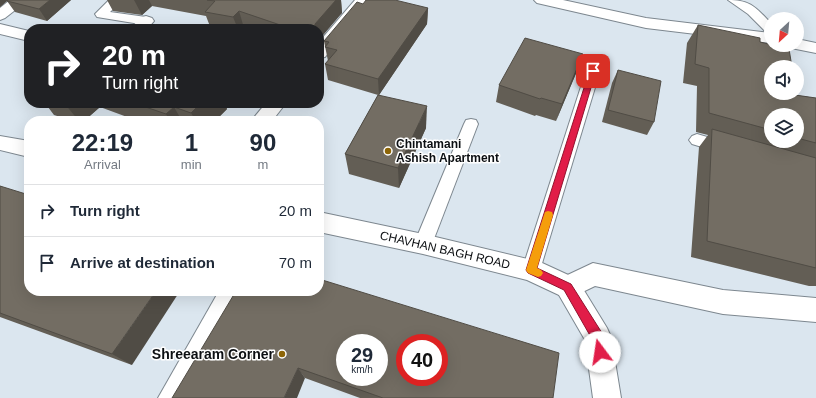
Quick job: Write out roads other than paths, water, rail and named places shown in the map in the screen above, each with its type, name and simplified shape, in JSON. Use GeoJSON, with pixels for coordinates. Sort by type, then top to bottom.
{"type":"FeatureCollection","features":[{"type":"Feature","properties":{"kind":"street"},"geometry":{"type":"LineString","coordinates":[[0,16],[20,0]]}},
{"type":"Feature","properties":{"kind":"street"},"geometry":{"type":"LineString","coordinates":[[324,47],[363,0]]}},
{"type":"Feature","properties":{"kind":"street"},"geometry":{"type":"LineString","coordinates":[[542,0],[646,23],[764,37]]}},
{"type":"Feature","properties":{"kind":"street"},"geometry":{"type":"LineString","coordinates":[[0,30],[24,35]]}},
{"type":"Feature","properties":{"kind":"street"},"geometry":{"type":"LineString","coordinates":[[804,45],[816,48]]}},
{"type":"Feature","properties":{"kind":"street"},"geometry":{"type":"LineString","coordinates":[[265,116],[273,108]]}},
{"type":"Feature","properties":{"kind":"street"},"geometry":{"type":"LineString","coordinates":[[0,143],[24,148]]}},
{"type":"Feature","properties":{"kind":"street","name":"CHAVHAN BAGH ROAD"},"geometry":{"type":"LineString","coordinates":[[324,223],[423,244],[531,270],[568,287]]}},
{"type":"Feature","properties":{"kind":"street"},"geometry":{"type":"LineString","coordinates":[[607,398],[598,337],[568,287],[594,274],[723,302],[816,310]]}},
{"type":"Feature","properties":{"kind":"lane"},"geometry":{"type":"LineString","coordinates":[[116,0],[101,14],[138,24]]}},
{"type":"Feature","properties":{"kind":"lane"},"geometry":{"type":"LineString","coordinates":[[734,0],[752,11],[764,23]]}},
{"type":"Feature","properties":{"kind":"lane"},"geometry":{"type":"LineString","coordinates":[[531,270],[593,71]]}},
{"type":"Feature","properties":{"kind":"lane"},"geometry":{"type":"LineString","coordinates":[[423,244],[471,124]]}},
{"type":"Feature","properties":{"kind":"lane"},"geometry":{"type":"LineString","coordinates":[[697,140],[741,153]]}},
{"type":"Feature","properties":{"kind":"lane"},"geometry":{"type":"LineString","coordinates":[[169,398],[227,296]]}},
{"type":"Feature","properties":{"kind":"place","name":"Chintamani Ashish Apartment"},"geometry":{"type":"Point","coordinates":[388,151]}},
{"type":"Feature","properties":{"kind":"place","name":"Shreearam Corner"},"geometry":{"type":"Point","coordinates":[282,354]}}]}
